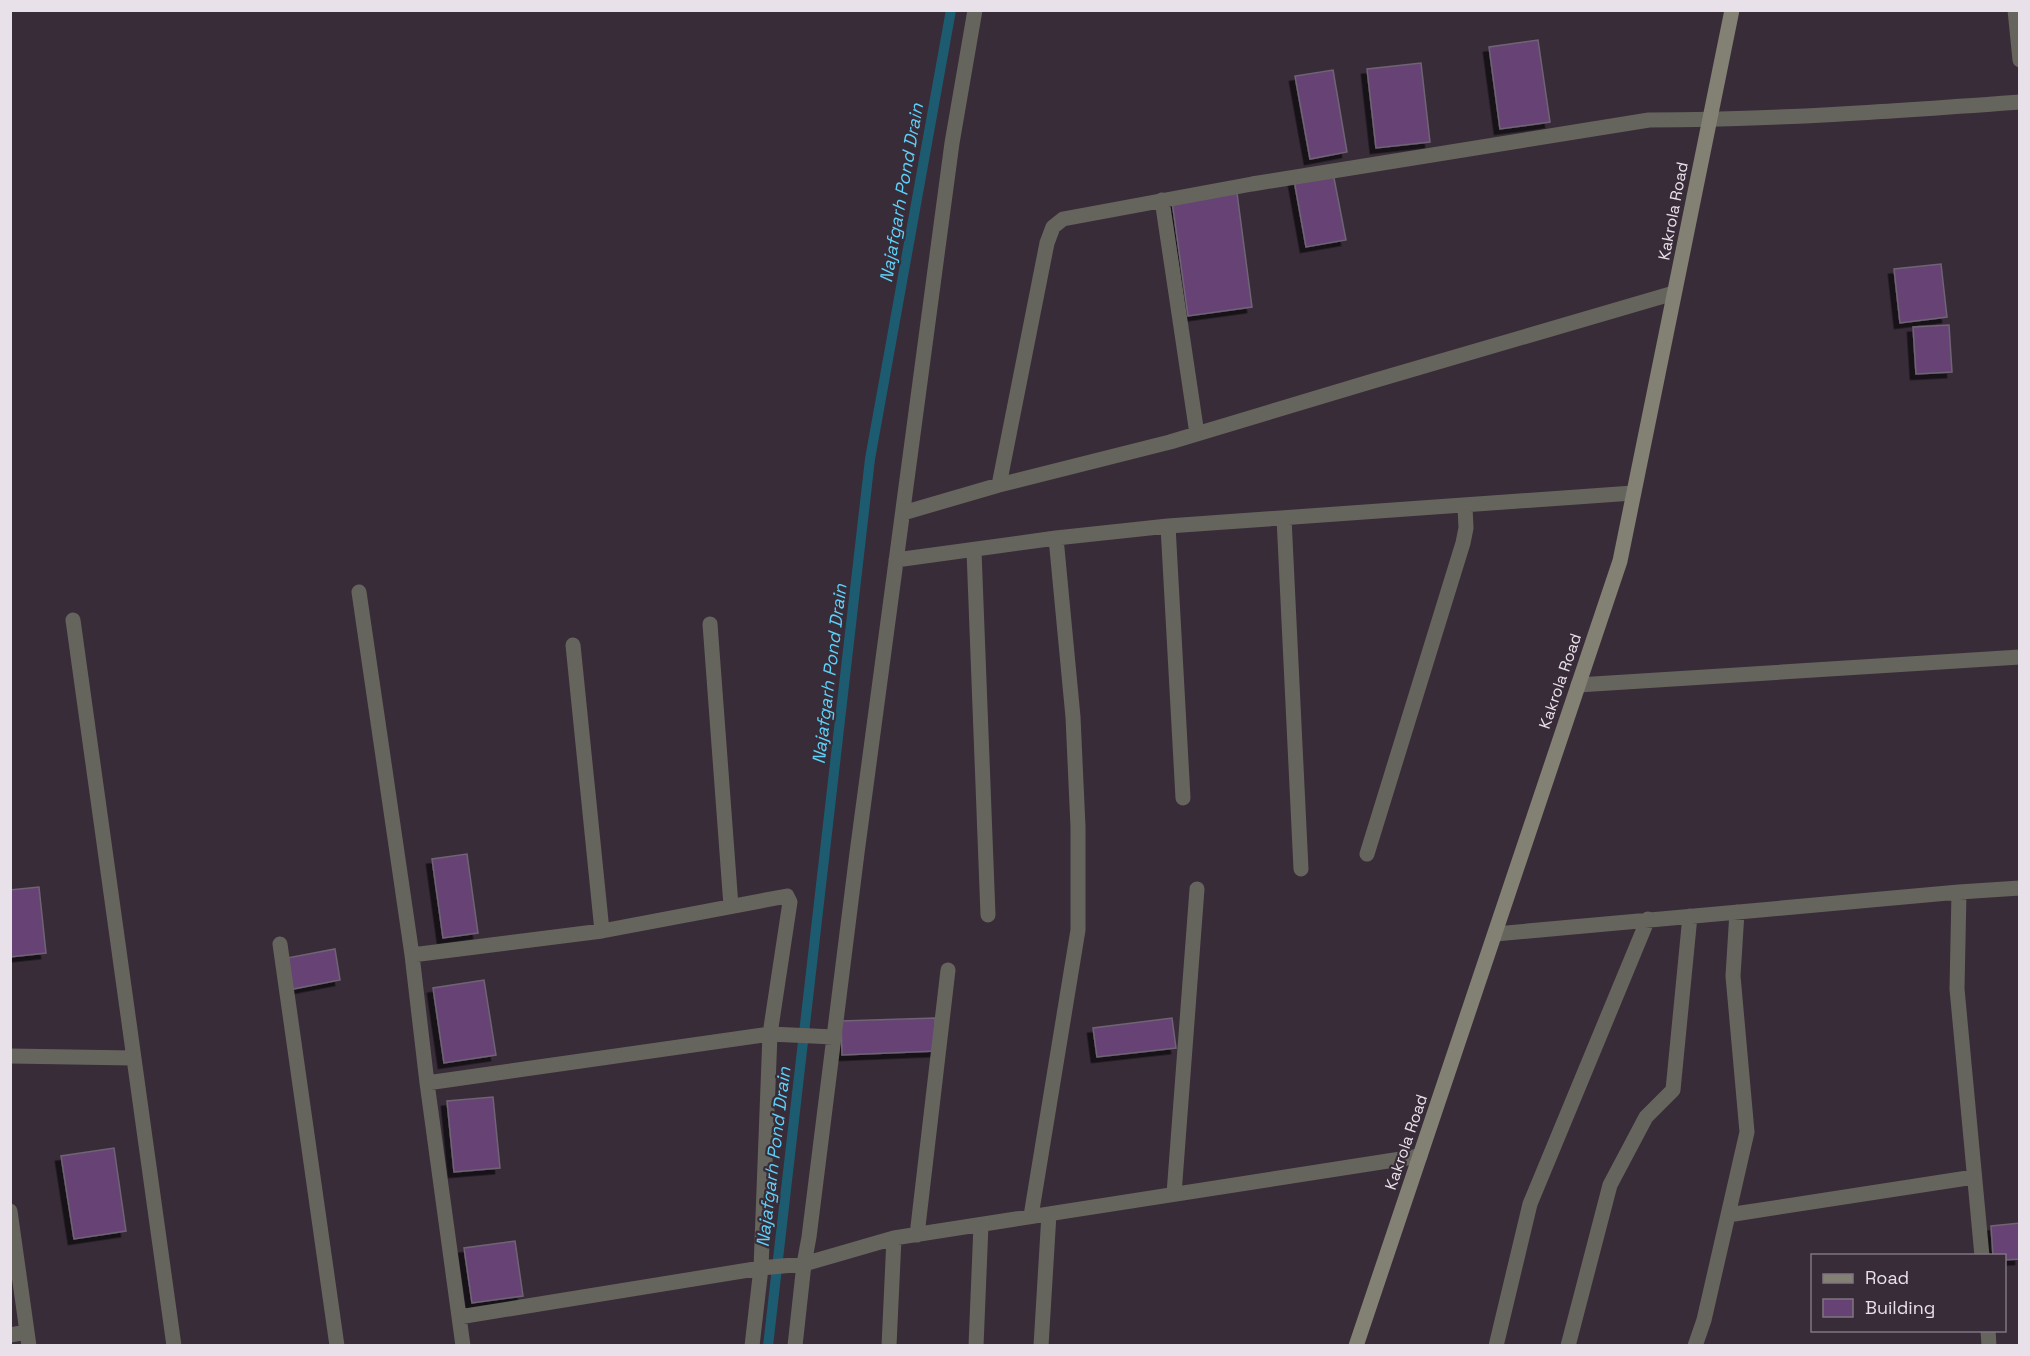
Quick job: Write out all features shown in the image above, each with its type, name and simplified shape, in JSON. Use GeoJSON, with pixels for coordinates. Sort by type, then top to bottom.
{"type":"FeatureCollection","features":[{"type":"Feature","properties":{"kind":"street"},"geometry":{"type":"LineString","coordinates":[[795,1346],[797,1265],[809,1237],[950,154],[975,10]]}},
{"type":"Feature","properties":{"kind":"street","name":"Kakrola Road"},"geometry":{"type":"LineString","coordinates":[[1356,1346],[1620,561],[1732,10]]}},
{"type":"Feature","properties":{"kind":"street"},"geometry":{"type":"LineString","coordinates":[[2015,10],[2019,60]]}},
{"type":"Feature","properties":{"kind":"street"},"geometry":{"type":"LineString","coordinates":[[999,485],[1047,243],[1053,226],[1063,219],[1252,184],[1649,120],[1862,114],[2019,102]]}},
{"type":"Feature","properties":{"kind":"street"},"geometry":{"type":"LineString","coordinates":[[1162,200],[1197,434]]}},
{"type":"Feature","properties":{"kind":"street"},"geometry":{"type":"LineString","coordinates":[[903,513],[999,485],[1197,434],[1674,293]]}},
{"type":"Feature","properties":{"kind":"street"},"geometry":{"type":"LineString","coordinates":[[896,560],[1056,538],[1168,526],[1633,493]]}},
{"type":"Feature","properties":{"kind":"street"},"geometry":{"type":"LineString","coordinates":[[1367,854],[1463,543],[1466,528],[1465,506]]}},
{"type":"Feature","properties":{"kind":"street"},"geometry":{"type":"LineString","coordinates":[[1284,518],[1301,869]]}},
{"type":"Feature","properties":{"kind":"street"},"geometry":{"type":"LineString","coordinates":[[1168,526],[1183,798]]}},
{"type":"Feature","properties":{"kind":"street"},"geometry":{"type":"LineString","coordinates":[[1031,1216],[1078,930],[1078,826],[1073,717],[1056,538]]}},
{"type":"Feature","properties":{"kind":"street"},"geometry":{"type":"LineString","coordinates":[[974,551],[988,915]]}},
{"type":"Feature","properties":{"kind":"street"},"geometry":{"type":"LineString","coordinates":[[359,592],[412,955],[463,1346]]}},
{"type":"Feature","properties":{"kind":"street"},"geometry":{"type":"LineString","coordinates":[[73,620],[174,1346]]}},
{"type":"Feature","properties":{"kind":"street"},"geometry":{"type":"LineString","coordinates":[[710,624],[731,906]]}},
{"type":"Feature","properties":{"kind":"street"},"geometry":{"type":"LineString","coordinates":[[573,645],[602,931]]}},
{"type":"Feature","properties":{"kind":"street"},"geometry":{"type":"LineString","coordinates":[[1578,685],[2019,657]]}},
{"type":"Feature","properties":{"kind":"street"},"geometry":{"type":"LineString","coordinates":[[1495,934],[2019,888]]}},
{"type":"Feature","properties":{"kind":"street"},"geometry":{"type":"LineString","coordinates":[[1174,1194],[1197,889]]}},
{"type":"Feature","properties":{"kind":"street"},"geometry":{"type":"LineString","coordinates":[[1959,892],[1957,989],[1982,1254]]}},
{"type":"Feature","properties":{"kind":"street"},"geometry":{"type":"LineString","coordinates":[[412,955],[602,931],[787,896],[790,902],[770,1034],[764,1267],[752,1346]]}},
{"type":"Feature","properties":{"kind":"street"},"geometry":{"type":"LineString","coordinates":[[1695,1346],[1704,1320],[1747,1132],[1734,976],[1737,912]]}},
{"type":"Feature","properties":{"kind":"street"},"geometry":{"type":"LineString","coordinates":[[1568,1346],[1610,1185],[1646,1117],[1673,1090],[1690,916]]}},
{"type":"Feature","properties":{"kind":"street"},"geometry":{"type":"LineString","coordinates":[[1496,1346],[1530,1204],[1648,920]]}},
{"type":"Feature","properties":{"kind":"street"},"geometry":{"type":"LineString","coordinates":[[280,944],[337,1346]]}},
{"type":"Feature","properties":{"kind":"street"},"geometry":{"type":"LineString","coordinates":[[917,1235],[948,970]]}},
{"type":"Feature","properties":{"kind":"street"},"geometry":{"type":"LineString","coordinates":[[427,1083],[770,1034],[834,1037]]}},
{"type":"Feature","properties":{"kind":"street"},"geometry":{"type":"LineString","coordinates":[[10,1056],[134,1058]]}},
{"type":"Feature","properties":{"kind":"street"},"geometry":{"type":"LineString","coordinates":[[459,1317],[764,1267],[797,1265],[894,1238],[1420,1156]]}},
{"type":"Feature","properties":{"kind":"street"},"geometry":{"type":"LineString","coordinates":[[1728,1215],[1974,1176]]}},
{"type":"Feature","properties":{"kind":"street"},"geometry":{"type":"LineString","coordinates":[[10,1210],[28,1339],[10,1335]]}},
{"type":"Feature","properties":{"kind":"street"},"geometry":{"type":"LineString","coordinates":[[1041,1346],[1049,1214]]}},
{"type":"Feature","properties":{"kind":"street"},"geometry":{"type":"LineString","coordinates":[[976,1346],[981,1225]]}},
{"type":"Feature","properties":{"kind":"street"},"geometry":{"type":"LineString","coordinates":[[889,1346],[894,1238]]}},
{"type":"Feature","properties":{"kind":"building"},"geometry":{"type":"Polygon","coordinates":[[[1538,40],[1550,122],[1500,129],[1489,47],[1538,40]]]}},
{"type":"Feature","properties":{"kind":"building"},"geometry":{"type":"Polygon","coordinates":[[[1421,63],[1430,142],[1376,148],[1367,69],[1421,63]]]}},
{"type":"Feature","properties":{"kind":"building"},"geometry":{"type":"Polygon","coordinates":[[[1333,70],[1347,152],[1310,159],[1295,76],[1333,70]]]}},
{"type":"Feature","properties":{"kind":"building"},"geometry":{"type":"Polygon","coordinates":[[[1333,173],[1346,240],[1306,247],[1294,180],[1333,173]]]}},
{"type":"Feature","properties":{"kind":"building"},"geometry":{"type":"Polygon","coordinates":[[[1237,193],[1252,307],[1188,316],[1172,201],[1237,193]]]}},
{"type":"Feature","properties":{"kind":"building"},"geometry":{"type":"Polygon","coordinates":[[[1941,264],[1947,317],[1900,323],[1894,269],[1941,264]]]}},
{"type":"Feature","properties":{"kind":"building"},"geometry":{"type":"Polygon","coordinates":[[[1949,325],[1952,372],[1916,374],[1913,327],[1949,325]]]}},
{"type":"Feature","properties":{"kind":"building"},"geometry":{"type":"Polygon","coordinates":[[[467,854],[478,933],[443,938],[432,859],[467,854]]]}},
{"type":"Feature","properties":{"kind":"building"},"geometry":{"type":"Polygon","coordinates":[[[39,887],[46,953],[10,957],[10,890],[39,887]]]}},
{"type":"Feature","properties":{"kind":"building"},"geometry":{"type":"Polygon","coordinates":[[[335,949],[340,980],[293,989],[287,958],[335,949]]]}},
{"type":"Feature","properties":{"kind":"building"},"geometry":{"type":"Polygon","coordinates":[[[484,980],[496,1055],[444,1063],[433,988],[484,980]]]}},
{"type":"Feature","properties":{"kind":"building"},"geometry":{"type":"Polygon","coordinates":[[[935,1018],[936,1051],[842,1055],[841,1021],[935,1018]]]}},
{"type":"Feature","properties":{"kind":"building"},"geometry":{"type":"Polygon","coordinates":[[[1172,1018],[1176,1048],[1097,1057],[1093,1028],[1172,1018]]]}},
{"type":"Feature","properties":{"kind":"building"},"geometry":{"type":"Polygon","coordinates":[[[493,1097],[500,1168],[454,1172],[447,1101],[493,1097]]]}},
{"type":"Feature","properties":{"kind":"building"},"geometry":{"type":"Polygon","coordinates":[[[114,1148],[126,1231],[74,1239],[61,1156],[114,1148]]]}},
{"type":"Feature","properties":{"kind":"building"},"geometry":{"type":"Polygon","coordinates":[[[2020,1223],[2020,1259],[2006,1260],[2006,1254],[1993,1254],[1991,1226],[2020,1223]]]}},
{"type":"Feature","properties":{"kind":"building"},"geometry":{"type":"Polygon","coordinates":[[[515,1241],[523,1296],[472,1303],[464,1248],[515,1241]]]}},
{"type":"Feature","properties":{"kind":"waterway","name":"Najafgarh Pond Drain"},"geometry":{"type":"LineString","coordinates":[[768,1346],[870,459],[951,10]]}}]}
